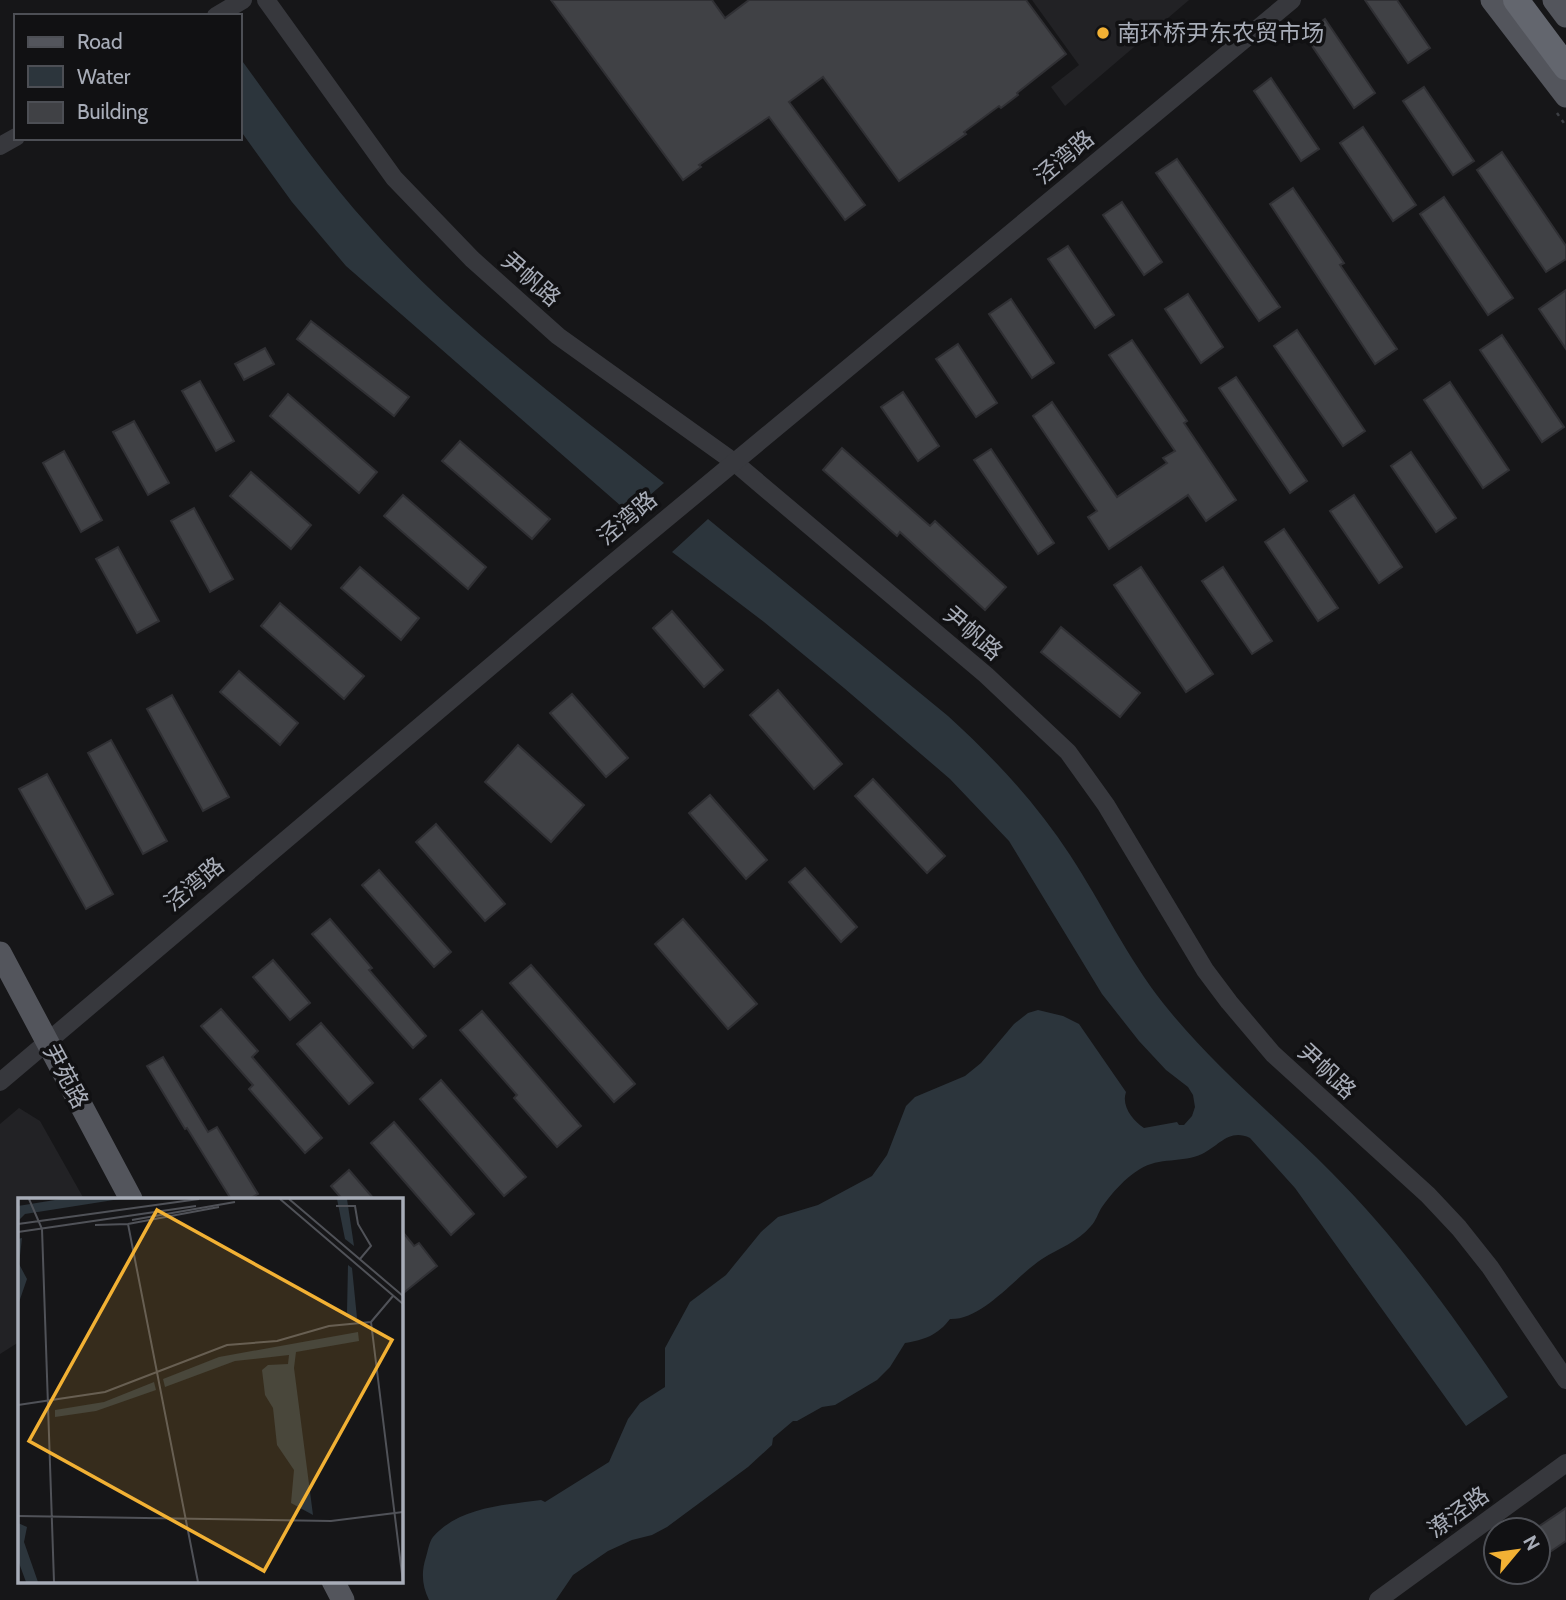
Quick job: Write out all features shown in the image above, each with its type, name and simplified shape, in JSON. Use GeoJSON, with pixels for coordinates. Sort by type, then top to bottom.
{"type":"FeatureCollection","features":[{"type":"Feature","properties":{"kind":"highway"},"geometry":{"type":"LineString","coordinates":[[1516,0],[1566,67]]}},
{"type":"Feature","properties":{"kind":"main road"},"geometry":{"type":"LineString","coordinates":[[1492,0],[1566,96]]}},
{"type":"Feature","properties":{"kind":"main road"},"geometry":{"type":"LineString","coordinates":[[1554,0],[1566,16]]}},
{"type":"Feature","properties":{"kind":"main road","name":"尹苑路"},"geometry":{"type":"LineString","coordinates":[[0,953],[130,1198]]}},
{"type":"Feature","properties":{"kind":"main road"},"geometry":{"type":"LineString","coordinates":[[334,1582],[343,1600]]}},
{"type":"Feature","properties":{"kind":"street"},"geometry":{"type":"LineString","coordinates":[[219,14],[243,0]]}},
{"type":"Feature","properties":{"kind":"street","name":"尹帆路"},"geometry":{"type":"LineString","coordinates":[[266,0],[394,178],[472,259],[558,336],[734,462],[986,675],[1068,752],[1106,805],[1205,970],[1229,1002],[1273,1054],[1428,1195],[1459,1228],[1490,1267],[1566,1380]]}},
{"type":"Feature","properties":{"kind":"street","name":"泾湾路"},"geometry":{"type":"LineString","coordinates":[[0,1082],[648,533],[1292,0]]}},
{"type":"Feature","properties":{"kind":"street","name":"潦泾路"},"geometry":{"type":"LineString","coordinates":[[1378,1600],[1566,1463]]}},
{"type":"Feature","properties":{"kind":"shaded area","name":"南环桥尹东农贸市场"},"geometry":{"type":"Polygon","coordinates":[[[1032,0],[1189,0],[1065,106],[1051,87],[1079,65],[1032,0]]]}},
{"type":"Feature","properties":{"kind":"shaded area"},"geometry":{"type":"Polygon","coordinates":[[[19,1108],[40,1121],[83,1198],[18,1198],[18,1343],[0,1354],[0,1124],[19,1108]]]}},
{"type":"Feature","properties":{"kind":"water"},"geometry":{"type":"Polygon","coordinates":[[[242,61],[335,186],[403,263],[511,361],[664,483],[629,513],[346,266],[292,202],[242,133],[242,61]]]}},
{"type":"Feature","properties":{"kind":"water"},"geometry":{"type":"Polygon","coordinates":[[[708,519],[948,716],[1014,782],[1070,855],[1163,1003],[1202,1048],[1331,1172],[1380,1225],[1447,1309],[1508,1397],[1466,1426],[1295,1188],[1250,1138],[1236,1135],[1224,1139],[1195,1157],[1147,1165],[1135,1172],[1114,1191],[1086,1232],[1032,1266],[987,1305],[962,1317],[950,1319],[930,1336],[905,1343],[890,1367],[877,1380],[835,1405],[822,1407],[793,1421],[773,1438],[772,1445],[748,1467],[667,1527],[608,1551],[573,1575],[556,1600],[429,1600],[423,1574],[433,1537],[456,1519],[469,1513],[513,1504],[541,1500],[545,1502],[609,1462],[628,1419],[640,1403],[665,1387],[665,1348],[690,1302],[726,1275],[761,1232],[778,1217],[818,1205],[872,1176],[887,1155],[906,1106],[915,1097],[965,1076],[981,1063],[1014,1024],[1028,1013],[1038,1010],[1063,1016],[1079,1024],[1126,1092],[1125,1103],[1129,1113],[1144,1128],[1177,1122],[1184,1125],[1192,1116],[1195,1107],[1188,1087],[1166,1070],[1139,1041],[1102,994],[1009,841],[950,779],[844,688],[764,622],[672,552],[708,519]]]}},
{"type":"Feature","properties":{"kind":"building"},"geometry":{"type":"Polygon","coordinates":[[[551,0],[712,0],[725,18],[749,0],[1026,0],[1066,54],[1001,108],[999,106],[964,132],[966,134],[899,181],[823,77],[789,102],[865,205],[845,220],[769,117],[699,165],[701,167],[683,180],[551,0]]]}},
{"type":"Feature","properties":{"kind":"building"},"geometry":{"type":"Polygon","coordinates":[[[1365,0],[1397,0],[1430,48],[1408,63],[1365,0]]]}},
{"type":"Feature","properties":{"kind":"building"},"geometry":{"type":"Polygon","coordinates":[[[1325,19],[1375,93],[1354,108],[1304,34],[1325,19]]]}},
{"type":"Feature","properties":{"kind":"building"},"geometry":{"type":"Polygon","coordinates":[[[1271,78],[1319,149],[1301,161],[1254,91],[1271,78]]]}},
{"type":"Feature","properties":{"kind":"building"},"geometry":{"type":"Polygon","coordinates":[[[1424,87],[1474,161],[1453,175],[1403,101],[1424,87]]]}},
{"type":"Feature","properties":{"kind":"building"},"geometry":{"type":"Polygon","coordinates":[[[1363,127],[1416,205],[1393,221],[1340,143],[1363,127]]]}},
{"type":"Feature","properties":{"kind":"building"},"geometry":{"type":"Polygon","coordinates":[[[1502,152],[1566,246],[1566,259],[1546,272],[1477,170],[1502,152]]]}},
{"type":"Feature","properties":{"kind":"building"},"geometry":{"type":"Polygon","coordinates":[[[1177,159],[1280,307],[1259,321],[1156,173],[1177,159]]]}},
{"type":"Feature","properties":{"kind":"building"},"geometry":{"type":"Polygon","coordinates":[[[1293,188],[1344,263],[1340,265],[1397,349],[1375,364],[1270,204],[1293,188]]]}},
{"type":"Feature","properties":{"kind":"building"},"geometry":{"type":"Polygon","coordinates":[[[1444,197],[1513,298],[1488,315],[1420,214],[1444,197]]]}},
{"type":"Feature","properties":{"kind":"building"},"geometry":{"type":"Polygon","coordinates":[[[1122,202],[1162,262],[1144,275],[1103,215],[1122,202]]]}},
{"type":"Feature","properties":{"kind":"building"},"geometry":{"type":"Polygon","coordinates":[[[1068,246],[1114,315],[1095,328],[1048,259],[1068,246]]]}},
{"type":"Feature","properties":{"kind":"building"},"geometry":{"type":"Polygon","coordinates":[[[1566,290],[1566,349],[1539,309],[1566,290]]]}},
{"type":"Feature","properties":{"kind":"building"},"geometry":{"type":"Polygon","coordinates":[[[1188,294],[1223,347],[1201,363],[1165,309],[1188,294]]]}},
{"type":"Feature","properties":{"kind":"building"},"geometry":{"type":"Polygon","coordinates":[[[1011,299],[1054,363],[1032,378],[989,314],[1011,299]]]}},
{"type":"Feature","properties":{"kind":"building"},"geometry":{"type":"Polygon","coordinates":[[[311,321],[409,397],[394,416],[297,339],[311,321]]]}},
{"type":"Feature","properties":{"kind":"building"},"geometry":{"type":"Polygon","coordinates":[[[1297,330],[1365,431],[1343,446],[1274,346],[1297,330]]]}},
{"type":"Feature","properties":{"kind":"building"},"geometry":{"type":"Polygon","coordinates":[[[1502,335],[1564,427],[1542,442],[1480,350],[1502,335]]]}},
{"type":"Feature","properties":{"kind":"building"},"geometry":{"type":"Polygon","coordinates":[[[1132,340],[1236,500],[1206,521],[1188,495],[1109,549],[1088,517],[1097,511],[1033,416],[1052,402],[1117,497],[1167,463],[1163,458],[1175,451],[1109,355],[1132,340]]]}},
{"type":"Feature","properties":{"kind":"building"},"geometry":{"type":"Polygon","coordinates":[[[958,344],[997,403],[976,417],[936,359],[958,344]]]}},
{"type":"Feature","properties":{"kind":"building"},"geometry":{"type":"Polygon","coordinates":[[[265,348],[274,364],[244,380],[235,364],[265,348]]]}},
{"type":"Feature","properties":{"kind":"building"},"geometry":{"type":"Polygon","coordinates":[[[1236,377],[1307,481],[1290,493],[1219,388],[1236,377]]]}},
{"type":"Feature","properties":{"kind":"building"},"geometry":{"type":"Polygon","coordinates":[[[200,381],[234,441],[216,451],[182,391],[200,381]]]}},
{"type":"Feature","properties":{"kind":"building"},"geometry":{"type":"Polygon","coordinates":[[[1450,382],[1509,470],[1483,488],[1424,400],[1450,382]]]}},
{"type":"Feature","properties":{"kind":"building"},"geometry":{"type":"Polygon","coordinates":[[[903,392],[939,446],[918,461],[881,407],[903,392]]]}},
{"type":"Feature","properties":{"kind":"building"},"geometry":{"type":"Polygon","coordinates":[[[288,394],[377,472],[359,493],[270,416],[288,394]]]}},
{"type":"Feature","properties":{"kind":"building"},"geometry":{"type":"Polygon","coordinates":[[[134,421],[169,483],[148,495],[113,432],[134,421]]]}},
{"type":"Feature","properties":{"kind":"building"},"geometry":{"type":"Polygon","coordinates":[[[460,441],[550,519],[532,539],[442,461],[460,441]]]}},
{"type":"Feature","properties":{"kind":"building"},"geometry":{"type":"Polygon","coordinates":[[[842,448],[930,526],[935,521],[1006,587],[985,610],[900,532],[897,536],[823,470],[842,448]]]}},
{"type":"Feature","properties":{"kind":"building"},"geometry":{"type":"Polygon","coordinates":[[[991,449],[1054,543],[1038,554],[974,460],[991,449]]]}},
{"type":"Feature","properties":{"kind":"building"},"geometry":{"type":"Polygon","coordinates":[[[64,451],[102,520],[81,532],[43,463],[64,451]]]}},
{"type":"Feature","properties":{"kind":"building"},"geometry":{"type":"Polygon","coordinates":[[[1411,452],[1456,518],[1436,532],[1391,466],[1411,452]]]}},
{"type":"Feature","properties":{"kind":"building"},"geometry":{"type":"Polygon","coordinates":[[[251,472],[311,525],[291,549],[230,496],[251,472]]]}},
{"type":"Feature","properties":{"kind":"building"},"geometry":{"type":"Polygon","coordinates":[[[403,495],[486,567],[468,589],[384,516],[403,495]]]}},
{"type":"Feature","properties":{"kind":"building"},"geometry":{"type":"Polygon","coordinates":[[[1354,495],[1402,567],[1379,583],[1330,511],[1354,495]]]}},
{"type":"Feature","properties":{"kind":"building"},"geometry":{"type":"Polygon","coordinates":[[[194,508],[233,579],[210,592],[171,521],[194,508]]]}},
{"type":"Feature","properties":{"kind":"building"},"geometry":{"type":"Polygon","coordinates":[[[1284,529],[1338,608],[1318,621],[1265,542],[1284,529]]]}},
{"type":"Feature","properties":{"kind":"building"},"geometry":{"type":"Polygon","coordinates":[[[118,547],[159,621],[137,633],[96,559],[118,547]]]}},
{"type":"Feature","properties":{"kind":"building"},"geometry":{"type":"Polygon","coordinates":[[[360,567],[419,618],[401,640],[341,588],[360,567]]]}},
{"type":"Feature","properties":{"kind":"building"},"geometry":{"type":"Polygon","coordinates":[[[1141,567],[1213,674],[1186,692],[1114,585],[1141,567]]]}},
{"type":"Feature","properties":{"kind":"building"},"geometry":{"type":"Polygon","coordinates":[[[1223,567],[1272,641],[1252,654],[1202,581],[1223,567]]]}},
{"type":"Feature","properties":{"kind":"building"},"geometry":{"type":"Polygon","coordinates":[[[280,603],[364,676],[344,699],[261,626],[280,603]]]}},
{"type":"Feature","properties":{"kind":"building"},"geometry":{"type":"Polygon","coordinates":[[[672,611],[723,670],[704,687],[653,628],[672,611]]]}},
{"type":"Feature","properties":{"kind":"building"},"geometry":{"type":"Polygon","coordinates":[[[1061,627],[1140,693],[1120,717],[1041,652],[1061,627]]]}},
{"type":"Feature","properties":{"kind":"building"},"geometry":{"type":"Polygon","coordinates":[[[239,671],[298,723],[280,745],[220,692],[239,671]]]}},
{"type":"Feature","properties":{"kind":"building"},"geometry":{"type":"Polygon","coordinates":[[[778,690],[842,764],[814,789],[750,715],[778,690]]]}},
{"type":"Feature","properties":{"kind":"building"},"geometry":{"type":"Polygon","coordinates":[[[572,694],[628,758],[606,777],[550,713],[572,694]]]}},
{"type":"Feature","properties":{"kind":"building"},"geometry":{"type":"Polygon","coordinates":[[[172,695],[229,797],[203,811],[147,709],[172,695]]]}},
{"type":"Feature","properties":{"kind":"building"},"geometry":{"type":"Polygon","coordinates":[[[111,740],[167,841],[143,854],[88,753],[111,740]]]}},
{"type":"Feature","properties":{"kind":"building"},"geometry":{"type":"Polygon","coordinates":[[[518,745],[584,805],[551,842],[485,782],[518,745]]]}},
{"type":"Feature","properties":{"kind":"building"},"geometry":{"type":"Polygon","coordinates":[[[47,774],[113,894],[86,909],[19,789],[47,774]]]}},
{"type":"Feature","properties":{"kind":"building"},"geometry":{"type":"Polygon","coordinates":[[[873,779],[945,856],[927,873],[855,796],[873,779]]]}},
{"type":"Feature","properties":{"kind":"building"},"geometry":{"type":"Polygon","coordinates":[[[710,795],[767,860],[746,879],[689,813],[710,795]]]}},
{"type":"Feature","properties":{"kind":"building"},"geometry":{"type":"Polygon","coordinates":[[[436,824],[505,904],[485,921],[416,842],[436,824]]]}},
{"type":"Feature","properties":{"kind":"building"},"geometry":{"type":"Polygon","coordinates":[[[805,868],[857,927],[841,942],[789,882],[805,868]]]}},
{"type":"Feature","properties":{"kind":"building"},"geometry":{"type":"Polygon","coordinates":[[[379,870],[451,952],[434,967],[362,885],[379,870]]]}},
{"type":"Feature","properties":{"kind":"building"},"geometry":{"type":"Polygon","coordinates":[[[330,919],[372,968],[369,970],[426,1036],[413,1048],[312,934],[330,919]]]}},
{"type":"Feature","properties":{"kind":"building"},"geometry":{"type":"Polygon","coordinates":[[[683,919],[757,1004],[728,1029],[655,944],[683,919]]]}},
{"type":"Feature","properties":{"kind":"building"},"geometry":{"type":"Polygon","coordinates":[[[273,960],[310,1003],[290,1020],[253,977],[273,960]]]}},
{"type":"Feature","properties":{"kind":"building"},"geometry":{"type":"Polygon","coordinates":[[[531,965],[635,1084],[614,1102],[510,983],[531,965]]]}},
{"type":"Feature","properties":{"kind":"building"},"geometry":{"type":"Polygon","coordinates":[[[221,1009],[258,1051],[252,1057],[322,1138],[305,1153],[249,1089],[253,1085],[201,1026],[221,1009]]]}},
{"type":"Feature","properties":{"kind":"building"},"geometry":{"type":"Polygon","coordinates":[[[482,1011],[581,1126],[557,1147],[514,1098],[517,1095],[460,1030],[482,1011]]]}},
{"type":"Feature","properties":{"kind":"building"},"geometry":{"type":"Polygon","coordinates":[[[321,1023],[373,1083],[349,1104],[297,1044],[321,1023]]]}},
{"type":"Feature","properties":{"kind":"building"},"geometry":{"type":"Polygon","coordinates":[[[163,1057],[208,1132],[217,1127],[258,1194],[251,1198],[230,1198],[147,1066],[163,1057]]]}},
{"type":"Feature","properties":{"kind":"building"},"geometry":{"type":"Polygon","coordinates":[[[441,1080],[526,1177],[504,1196],[420,1099],[441,1080]]]}},
{"type":"Feature","properties":{"kind":"building"},"geometry":{"type":"Polygon","coordinates":[[[394,1122],[474,1214],[451,1235],[371,1143],[394,1122]]]}},
{"type":"Feature","properties":{"kind":"building"},"geometry":{"type":"Polygon","coordinates":[[[349,1170],[373,1198],[341,1198],[331,1186],[349,1170]]]}},
{"type":"Feature","properties":{"kind":"building"},"geometry":{"type":"Polygon","coordinates":[[[402,1231],[414,1246],[419,1243],[437,1266],[402,1294],[402,1231]]]}},
{"type":"Feature","properties":{"kind":"building"},"geometry":{"type":"Polygon","coordinates":[[[1566,1508],[1566,1541],[1552,1551],[1552,1518],[1566,1508]]]}},
{"type":"Feature","properties":{"kind":"place","name":"南环桥尹东农贸市场"},"geometry":{"type":"Point","coordinates":[1103,33]}}]}
